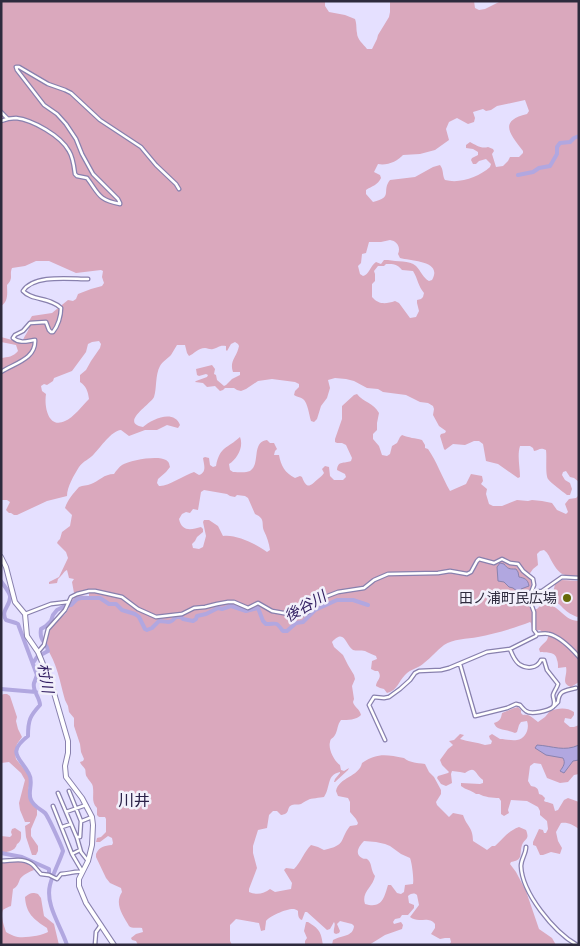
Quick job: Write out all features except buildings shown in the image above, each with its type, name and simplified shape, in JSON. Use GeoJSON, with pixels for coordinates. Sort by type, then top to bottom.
{"type":"FeatureCollection","features":[{"type":"Feature","properties":{"kind":"main road"},"geometry":{"type":"LineString","coordinates":[[1,557],[6,567],[15,602],[24,614],[26,633],[38,652],[52,686],[68,741],[65,766],[66,777],[86,805],[92,817],[92,845],[88,861],[79,879],[79,886],[86,903],[114,945]]}},
{"type":"Feature","properties":{"kind":"street"},"geometry":{"type":"LineString","coordinates":[[1,121],[18,118],[37,124],[47,130],[69,150],[77,176],[88,178],[102,198],[120,204],[118,199],[93,174],[76,139],[66,124],[38,98],[17,70],[16,67],[19,67],[48,84],[71,93],[100,120],[142,148],[179,189]]}},
{"type":"Feature","properties":{"kind":"street"},"geometry":{"type":"LineString","coordinates":[[1,112],[7,119]]}},
{"type":"Feature","properties":{"kind":"street"},"geometry":{"type":"LineString","coordinates":[[1,372],[27,358],[34,350],[35,340],[25,342],[16,340],[13,338],[15,334],[20,333],[32,322],[46,322],[49,330],[53,332],[60,315],[61,308],[58,305],[50,300],[26,294],[23,291],[24,288],[49,279],[88,280]]}},
{"type":"Feature","properties":{"kind":"street"},"geometry":{"type":"LineString","coordinates":[[38,652],[44,644],[48,629],[65,610],[73,595],[92,590],[122,597],[138,609],[156,616],[182,614],[194,608],[231,602],[248,608],[258,602],[272,611],[300,616],[308,612],[316,602],[338,592],[364,588],[374,580],[384,576],[450,571],[467,574],[471,572],[477,561],[482,558],[491,563],[502,558],[510,564],[518,564],[533,579],[534,585],[529,598],[534,612],[534,630],[537,634]]}},
{"type":"Feature","properties":{"kind":"street"},"geometry":{"type":"LineString","coordinates":[[532,592],[542,591],[562,577],[579,578]]}},
{"type":"Feature","properties":{"kind":"street"},"geometry":{"type":"LineString","coordinates":[[24,614],[51,604],[68,602]]}},
{"type":"Feature","properties":{"kind":"street"},"geometry":{"type":"LineString","coordinates":[[385,740],[369,705],[374,697],[390,697],[419,671],[445,669],[487,652],[510,649],[537,634],[554,636],[572,649],[579,657]]}},
{"type":"Feature","properties":{"kind":"street"},"geometry":{"type":"LineString","coordinates":[[510,649],[518,663],[525,667],[537,666],[541,660],[544,660],[547,670],[558,684],[553,693],[553,706]]}},
{"type":"Feature","properties":{"kind":"street"},"geometry":{"type":"LineString","coordinates":[[460,664],[475,716],[516,704],[520,705],[525,711],[534,713],[543,711],[557,704],[560,694],[576,688]]}},
{"type":"Feature","properties":{"kind":"street"},"geometry":{"type":"LineString","coordinates":[[69,791],[82,821],[80,836],[77,838]]}},
{"type":"Feature","properties":{"kind":"street"},"geometry":{"type":"LineString","coordinates":[[58,794],[77,838],[80,850],[88,861]]}},
{"type":"Feature","properties":{"kind":"street"},"geometry":{"type":"LineString","coordinates":[[66,812],[86,805]]}},
{"type":"Feature","properties":{"kind":"street"},"geometry":{"type":"LineString","coordinates":[[1,861],[23,860],[32,864],[41,874],[57,879],[62,874],[82,871],[72,854],[53,806]]}},
{"type":"Feature","properties":{"kind":"street"},"geometry":{"type":"LineString","coordinates":[[82,821],[92,817]]}},
{"type":"Feature","properties":{"kind":"street"},"geometry":{"type":"LineString","coordinates":[[62,827],[71,824]]}},
{"type":"Feature","properties":{"kind":"street"},"geometry":{"type":"LineString","coordinates":[[526,848],[521,867],[530,892],[540,909],[552,923],[561,933],[577,945]]}},
{"type":"Feature","properties":{"kind":"street"},"geometry":{"type":"LineString","coordinates":[[72,854],[80,850]]}},
{"type":"Feature","properties":{"kind":"street"},"geometry":{"type":"LineString","coordinates":[[95,945],[96,932],[100,925]]}},
{"type":"Feature","properties":{"kind":"shaded area"},"geometry":{"type":"Polygon","coordinates":[[[1,1],[325,1],[325,6],[329,12],[355,19],[359,39],[367,49],[372,49],[389,17],[390,1],[474,1],[475,8],[479,10],[501,1],[579,1],[579,482],[570,477],[566,471],[563,472],[562,475],[570,483],[572,489],[570,495],[567,495],[548,479],[546,450],[544,449],[534,451],[530,446],[520,446],[520,477],[518,478],[498,464],[486,461],[483,444],[479,441],[465,445],[453,444],[445,450],[440,436],[446,431],[439,426],[433,415],[433,406],[406,395],[367,388],[346,379],[335,378],[328,380],[330,388],[327,398],[314,422],[311,421],[305,401],[294,395],[299,387],[299,384],[295,382],[272,379],[258,381],[241,391],[234,388],[225,388],[220,391],[215,386],[207,387],[203,383],[195,382],[208,375],[197,375],[196,369],[212,365],[215,369],[214,374],[217,380],[224,386],[240,375],[240,372],[233,372],[232,368],[239,346],[235,342],[231,344],[227,351],[226,346],[220,346],[215,349],[203,348],[189,356],[185,345],[177,345],[158,370],[154,397],[138,413],[134,422],[136,425],[143,427],[152,421],[168,416],[177,420],[180,425],[178,428],[167,425],[157,430],[145,430],[129,436],[121,430],[117,431],[92,456],[82,463],[69,485],[67,496],[47,501],[14,515],[6,510],[10,502],[1,500],[1,358],[12,356],[18,351],[16,345],[1,342],[1,337],[23,340],[29,329],[29,321],[32,316],[52,313],[68,300],[73,301],[76,299],[78,294],[102,286],[104,283],[103,271],[76,273],[49,261],[36,261],[25,266],[12,268],[7,285],[6,299],[1,306],[1,1]],[[525,100],[497,106],[491,110],[486,111],[483,109],[473,112],[474,122],[468,124],[457,118],[449,122],[446,129],[449,140],[435,150],[420,154],[403,155],[392,162],[378,164],[374,172],[380,175],[381,178],[377,184],[366,190],[366,194],[373,202],[379,200],[385,196],[390,180],[415,177],[440,165],[445,180],[469,179],[480,174],[490,167],[491,164],[486,159],[473,164],[471,160],[478,155],[478,152],[466,148],[466,145],[470,142],[481,147],[493,149],[492,154],[496,167],[503,166],[510,157],[519,157],[523,151],[509,129],[512,120],[527,114],[529,111],[525,100]],[[390,240],[369,242],[366,253],[362,254],[361,263],[358,266],[360,274],[365,275],[376,262],[381,264],[384,260],[388,260],[413,264],[427,280],[432,280],[434,274],[430,265],[400,258],[398,254],[399,247],[395,242],[390,240]],[[386,264],[378,266],[374,271],[375,281],[372,284],[372,297],[383,303],[395,301],[399,303],[410,318],[416,317],[419,311],[417,300],[423,297],[424,293],[413,271],[402,270],[393,264],[386,264]],[[99,341],[88,344],[86,352],[72,371],[54,378],[47,385],[41,386],[42,391],[46,394],[48,415],[55,422],[59,423],[68,419],[89,399],[84,385],[80,382],[80,375],[86,370],[100,348],[101,344],[99,341]]]}},
{"type":"Feature","properties":{"kind":"shaded area"},"geometry":{"type":"Polygon","coordinates":[[[357,394],[379,413],[377,430],[373,434],[373,439],[379,446],[382,455],[387,456],[390,454],[392,446],[397,443],[402,435],[422,440],[450,491],[466,484],[471,474],[482,476],[483,481],[481,484],[487,489],[486,494],[489,504],[493,506],[502,506],[517,500],[542,501],[552,503],[557,510],[566,514],[568,512],[565,504],[569,499],[576,498],[579,495],[578,577],[562,573],[556,568],[544,550],[540,551],[537,554],[538,565],[528,576],[532,584],[528,597],[534,609],[541,605],[552,606],[568,618],[579,621],[579,682],[571,687],[568,685],[565,681],[566,667],[558,668],[555,655],[540,652],[539,649],[547,640],[548,632],[532,630],[530,622],[498,633],[448,643],[422,665],[407,673],[396,688],[387,693],[384,689],[376,686],[380,677],[379,673],[371,669],[372,661],[377,659],[376,656],[365,651],[353,650],[342,637],[336,638],[332,642],[334,647],[343,655],[354,675],[355,679],[352,686],[353,702],[361,715],[354,719],[341,720],[330,742],[332,755],[340,765],[341,770],[344,771],[349,768],[335,782],[340,772],[333,776],[324,797],[292,805],[287,812],[281,815],[277,811],[273,811],[269,815],[267,828],[258,830],[253,846],[257,868],[249,892],[260,894],[270,889],[275,892],[291,889],[292,883],[284,870],[286,868],[294,869],[311,845],[324,850],[339,844],[350,826],[357,825],[358,823],[350,812],[348,798],[338,796],[336,791],[338,786],[357,771],[362,763],[373,757],[387,755],[425,764],[441,790],[441,794],[436,802],[437,805],[449,817],[453,813],[463,815],[471,830],[473,841],[487,850],[495,846],[515,829],[519,827],[526,830],[527,837],[522,845],[520,856],[518,860],[510,864],[526,891],[539,929],[552,938],[556,945],[449,945],[451,942],[450,938],[440,939],[431,934],[435,928],[435,924],[432,921],[417,920],[410,917],[419,905],[417,895],[413,894],[408,896],[409,903],[414,905],[414,908],[408,915],[402,915],[393,922],[394,924],[401,922],[403,925],[402,929],[385,935],[369,945],[332,945],[333,940],[352,932],[354,926],[340,921],[337,924],[340,931],[336,934],[334,933],[334,922],[330,929],[327,930],[307,912],[305,912],[302,920],[298,916],[298,911],[291,909],[271,917],[266,921],[265,930],[261,931],[259,923],[236,919],[230,925],[230,941],[232,945],[138,945],[131,938],[143,932],[142,928],[129,926],[119,905],[121,888],[110,883],[96,857],[101,848],[112,845],[112,838],[108,836],[100,842],[96,842],[97,838],[106,832],[106,819],[97,815],[97,808],[93,801],[92,785],[80,762],[84,759],[74,726],[74,718],[69,712],[56,666],[46,647],[49,631],[66,613],[73,599],[77,596],[89,596],[87,590],[74,593],[72,582],[74,579],[69,578],[67,570],[58,579],[57,583],[49,584],[49,582],[59,577],[68,558],[66,552],[57,543],[62,532],[70,526],[72,515],[65,508],[66,505],[79,487],[90,485],[104,476],[114,474],[122,465],[137,460],[157,458],[168,462],[170,467],[158,479],[157,483],[159,486],[167,485],[194,472],[199,475],[202,474],[204,470],[203,458],[209,458],[210,465],[216,466],[222,451],[240,437],[241,445],[239,452],[229,464],[230,470],[233,472],[250,471],[255,463],[259,445],[267,440],[270,443],[274,443],[277,449],[274,455],[279,455],[282,466],[286,471],[295,478],[302,477],[305,484],[311,485],[324,473],[322,469],[325,466],[329,467],[330,476],[334,480],[343,480],[346,477],[345,474],[337,470],[338,467],[340,464],[351,461],[352,458],[346,445],[335,442],[335,439],[342,419],[342,406],[357,394]],[[204,490],[201,492],[198,510],[193,509],[190,513],[186,512],[179,519],[182,526],[187,529],[201,527],[203,529],[203,532],[192,544],[193,548],[199,549],[203,547],[206,536],[203,522],[204,520],[209,520],[218,526],[223,536],[240,538],[267,552],[270,550],[262,519],[255,514],[248,498],[204,490]],[[364,841],[359,848],[358,854],[369,861],[375,876],[366,893],[365,904],[379,904],[388,885],[391,885],[397,893],[401,894],[404,892],[405,885],[413,884],[410,858],[385,844],[364,841]]]}},
{"type":"Feature","properties":{"kind":"shaded area"},"geometry":{"type":"Polygon","coordinates":[[[500,563],[509,568],[516,569],[519,577],[527,580],[529,586],[521,589],[523,596],[504,582],[498,581],[497,567],[500,563]]]}},
{"type":"Feature","properties":{"kind":"shaded area","name":"田ノ浦町民広場"},"geometry":{"type":"Polygon","coordinates":[[[562,580],[579,581],[579,616],[577,617],[555,602],[553,593],[555,584],[562,580]]]}},
{"type":"Feature","properties":{"kind":"shaded area"},"geometry":{"type":"Polygon","coordinates":[[[1,695],[10,696],[17,717],[18,729],[22,737],[17,744],[16,759],[29,775],[28,791],[31,803],[37,809],[37,815],[31,829],[31,836],[38,846],[36,855],[32,855],[26,837],[25,826],[30,822],[25,822],[20,810],[19,803],[25,780],[21,773],[9,762],[1,763],[1,695]]]}},
{"type":"Feature","properties":{"kind":"shaded area"},"geometry":{"type":"Polygon","coordinates":[[[518,707],[523,715],[529,716],[538,722],[550,711],[568,709],[574,712],[574,715],[571,719],[565,718],[564,722],[570,727],[579,725],[579,774],[574,775],[568,782],[560,783],[547,778],[541,764],[534,763],[530,766],[528,781],[545,798],[544,801],[553,804],[555,811],[568,798],[579,802],[579,829],[570,824],[561,823],[556,832],[562,848],[560,854],[551,852],[540,855],[536,846],[533,845],[539,829],[546,833],[548,829],[547,821],[540,815],[538,807],[527,801],[511,800],[509,813],[504,816],[501,814],[501,801],[499,798],[476,794],[461,786],[461,783],[483,783],[483,780],[475,771],[471,770],[465,773],[452,771],[452,783],[446,786],[441,784],[437,778],[449,772],[440,760],[453,745],[449,741],[454,740],[460,734],[464,735],[460,739],[485,745],[491,744],[492,741],[489,736],[492,734],[500,739],[515,740],[522,738],[527,730],[527,721],[521,722],[515,733],[499,729],[494,723],[500,719],[502,713],[518,707]]]}},
{"type":"Feature","properties":{"kind":"shaded area"},"geometry":{"type":"Polygon","coordinates":[[[537,745],[568,748],[579,745],[579,760],[573,761],[564,773],[560,771],[564,763],[563,758],[546,755],[535,748],[537,745]]]}},
{"type":"Feature","properties":{"kind":"shaded area"},"geometry":{"type":"Polygon","coordinates":[[[15,828],[21,832],[20,842],[13,850],[1,853],[1,836],[10,837],[12,829],[15,828]]]}},
{"type":"Feature","properties":{"kind":"shaded area"},"geometry":{"type":"Polygon","coordinates":[[[13,862],[32,865],[34,870],[25,874],[20,879],[17,886],[13,889],[11,906],[2,912],[6,932],[21,937],[36,936],[48,932],[47,928],[31,915],[27,907],[25,897],[31,893],[36,893],[41,898],[44,916],[54,924],[59,945],[1,945],[1,863],[13,862]]]}},
{"type":"Feature","properties":{"kind":"shaded area"},"geometry":{"type":"Polygon","coordinates":[[[306,922],[312,924],[319,931],[323,945],[305,945],[307,938],[304,931],[306,922]]]}},
{"type":"Feature","properties":{"kind":"waterway"},"geometry":{"type":"LineString","coordinates":[[518,175],[550,166],[557,154],[557,147],[560,143],[570,142],[579,136]]}},
{"type":"Feature","properties":{"kind":"waterway","name":"村川"},"geometry":{"type":"LineString","coordinates":[[1,581],[10,596],[4,617],[6,620],[18,624],[37,675],[34,686],[40,705],[30,719],[28,736],[21,742],[16,751],[30,777],[31,800],[47,815],[63,851],[51,881],[49,893],[52,908],[67,945]]}},
{"type":"Feature","properties":{"kind":"waterway","name":"後谷川"},"geometry":{"type":"LineString","coordinates":[[33,663],[37,657],[48,651],[41,637],[41,629],[51,621],[57,610],[71,605],[81,598],[100,598],[109,604],[116,604],[122,610],[139,617],[147,630],[159,621],[170,622],[176,617],[193,621],[197,616],[218,608],[222,609],[231,606],[246,611],[258,608],[266,624],[276,624],[283,631],[287,631],[296,623],[303,622],[315,610],[337,600],[353,600],[368,605]]}},
{"type":"Feature","properties":{"kind":"waterway"},"geometry":{"type":"LineString","coordinates":[[1,689],[36,692]]}},
{"type":"Feature","properties":{"kind":"waterway"},"geometry":{"type":"LineString","coordinates":[[1,853],[22,857],[49,869],[49,874],[51,875]]}},
{"type":"Feature","properties":{"kind":"place","name":"田ノ浦町民広場"},"geometry":{"type":"Point","coordinates":[567,598]}},
{"type":"Feature","properties":{"kind":"district","name":"川井"},"geometry":{"type":"Point","coordinates":[134,800]}}]}
